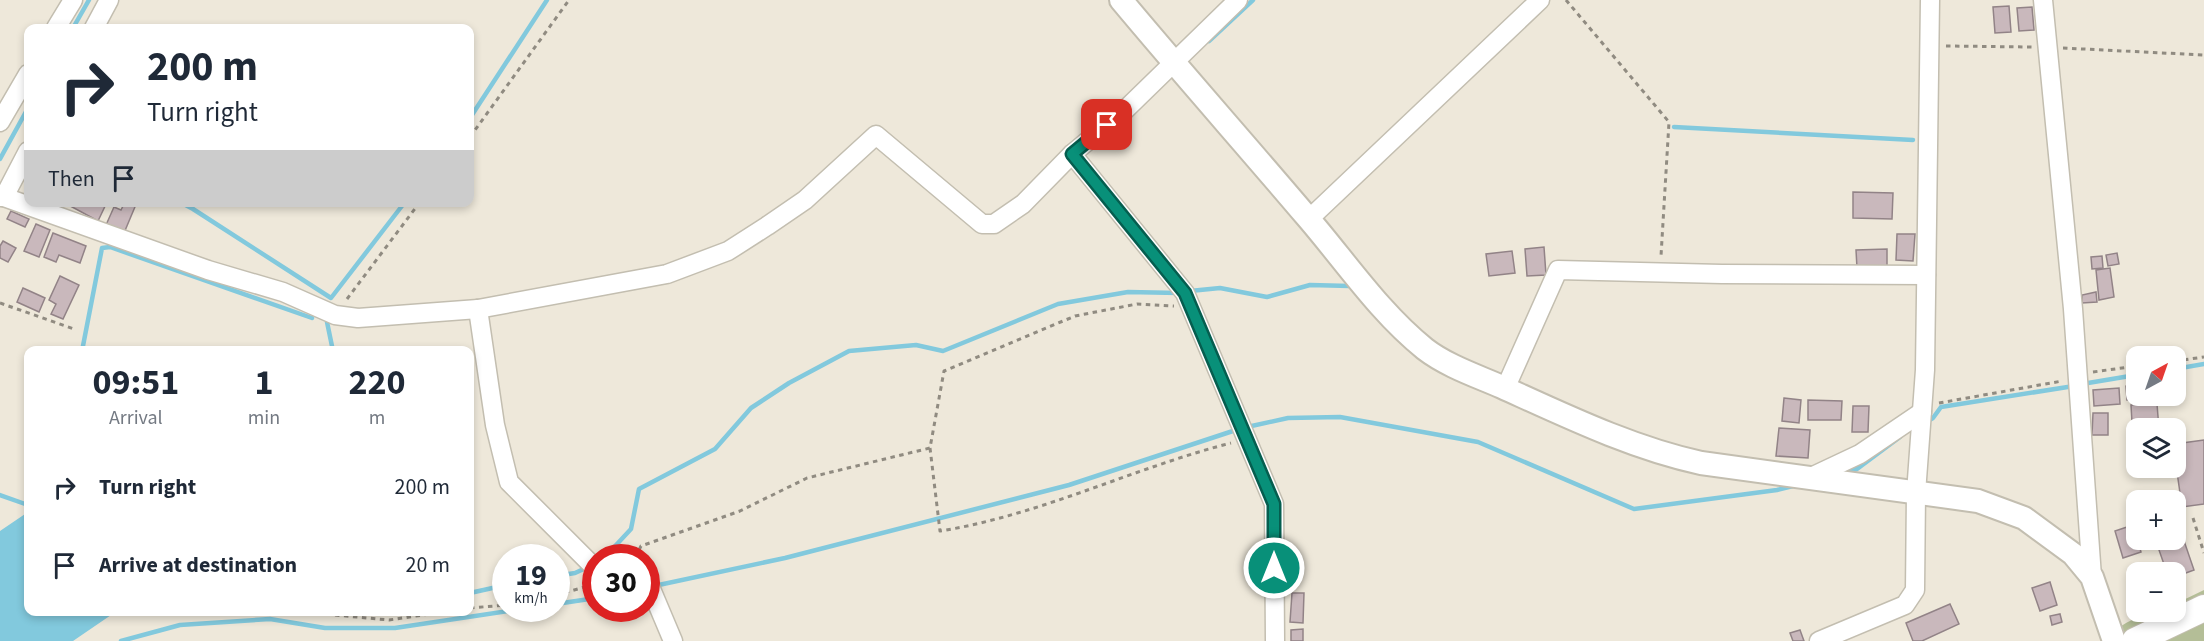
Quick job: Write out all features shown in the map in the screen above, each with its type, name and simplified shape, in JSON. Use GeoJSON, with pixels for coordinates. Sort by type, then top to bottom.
{"type":"FeatureCollection","features":[{"type":"Feature","properties":{"kind":"main road"},"geometry":{"type":"LineString","coordinates":[[2135,641],[2204,608]]}},
{"type":"Feature","properties":{"kind":"street"},"geometry":{"type":"LineString","coordinates":[[58,24],[73,0]]}},
{"type":"Feature","properties":{"kind":"street"},"geometry":{"type":"LineString","coordinates":[[96,24],[109,0]]}},
{"type":"Feature","properties":{"kind":"street"},"geometry":{"type":"LineString","coordinates":[[1120,0],[1396,323],[1427,350],[1505,389],[1663,455],[1701,463],[1977,501],[2024,518],[2073,554],[2092,577]]}},
{"type":"Feature","properties":{"kind":"street"},"geometry":{"type":"LineString","coordinates":[[30,207],[197,266],[283,292],[335,315],[358,318],[478,309],[667,274],[728,251],[805,200],[876,135],[982,224],[994,224],[1023,204],[1072,154],[1125,110],[1238,0]]}},
{"type":"Feature","properties":{"kind":"street"},"geometry":{"type":"LineString","coordinates":[[1309,219],[1540,0]]}},
{"type":"Feature","properties":{"kind":"street"},"geometry":{"type":"LineString","coordinates":[[1819,641],[1905,605],[1915,590],[1916,493],[1922,409],[1926,275],[1930,0]]}},
{"type":"Feature","properties":{"kind":"street"},"geometry":{"type":"LineString","coordinates":[[2043,0],[2078,376],[2092,577],[2114,641]]}},
{"type":"Feature","properties":{"kind":"street"},"geometry":{"type":"LineString","coordinates":[[0,122],[24,81]]}},
{"type":"Feature","properties":{"kind":"street"},"geometry":{"type":"LineString","coordinates":[[1072,154],[1183,293],[1274,504],[1275,641]]}},
{"type":"Feature","properties":{"kind":"street"},"geometry":{"type":"LineString","coordinates":[[24,158],[2,197],[24,205]]}},
{"type":"Feature","properties":{"kind":"street"},"geometry":{"type":"LineString","coordinates":[[1505,389],[1558,270],[1926,275]]}},
{"type":"Feature","properties":{"kind":"street"},"geometry":{"type":"LineString","coordinates":[[478,309],[495,425],[509,482],[582,555]]}},
{"type":"Feature","properties":{"kind":"street"},"geometry":{"type":"LineString","coordinates":[[1809,478],[1860,454],[1922,409]]}},
{"type":"Feature","properties":{"kind":"street"},"geometry":{"type":"LineString","coordinates":[[660,611],[673,641]]}},
{"type":"Feature","properties":{"kind":"path"},"geometry":{"type":"LineString","coordinates":[[474,131],[569,0]]}},
{"type":"Feature","properties":{"kind":"path"},"geometry":{"type":"LineString","coordinates":[[1566,0],[1669,122],[1660,273]]}},
{"type":"Feature","properties":{"kind":"path"},"geometry":{"type":"LineString","coordinates":[[1929,46],[2048,47],[2204,55]]}},
{"type":"Feature","properties":{"kind":"path"},"geometry":{"type":"LineString","coordinates":[[335,315],[416,207]]}},
{"type":"Feature","properties":{"kind":"path"},"geometry":{"type":"LineString","coordinates":[[1183,293],[1075,316],[944,371],[930,448],[940,531],[1019,514],[1244,436]]}},
{"type":"Feature","properties":{"kind":"path"},"geometry":{"type":"LineString","coordinates":[[0,303],[74,329]]}},
{"type":"Feature","properties":{"kind":"path"},"geometry":{"type":"LineString","coordinates":[[2186,359],[2204,357]]}},
{"type":"Feature","properties":{"kind":"path"},"geometry":{"type":"LineString","coordinates":[[1922,409],[2126,368]]}},
{"type":"Feature","properties":{"kind":"path"},"geometry":{"type":"LineString","coordinates":[[647,544],[740,511],[807,478],[930,448]]}},
{"type":"Feature","properties":{"kind":"path"},"geometry":{"type":"LineString","coordinates":[[2193,518],[2204,553]]}},
{"type":"Feature","properties":{"kind":"path"},"geometry":{"type":"LineString","coordinates":[[474,608],[492,606]]}},
{"type":"Feature","properties":{"kind":"path"},"geometry":{"type":"LineString","coordinates":[[346,616],[389,620],[416,616]]}},
{"type":"Feature","properties":{"kind":"green space"},"geometry":{"type":"Polygon","coordinates":[[[2204,590],[2204,641],[2102,641],[2129,622],[2186,622],[2186,599],[2204,590]]]}},
{"type":"Feature","properties":{"kind":"water"},"geometry":{"type":"Polygon","coordinates":[[[24,515],[24,616],[110,616],[73,641],[0,641],[0,531],[24,515]]]}},
{"type":"Feature","properties":{"kind":"building"},"geometry":{"type":"Polygon","coordinates":[[[2009,6],[2011,32],[1995,33],[1993,7],[2009,6]]]}},
{"type":"Feature","properties":{"kind":"building"},"geometry":{"type":"Polygon","coordinates":[[[2032,7],[2034,30],[2019,31],[2017,8],[2032,7]]]}},
{"type":"Feature","properties":{"kind":"building"},"geometry":{"type":"Polygon","coordinates":[[[1853,192],[1893,193],[1892,219],[1853,218],[1853,192]]]}},
{"type":"Feature","properties":{"kind":"building"},"geometry":{"type":"Polygon","coordinates":[[[72,207],[105,207],[98,221],[72,207]]]}},
{"type":"Feature","properties":{"kind":"building"},"geometry":{"type":"Polygon","coordinates":[[[114,207],[121,210],[122,207],[135,207],[124,233],[106,225],[114,207]]]}},
{"type":"Feature","properties":{"kind":"building"},"geometry":{"type":"Polygon","coordinates":[[[11,211],[29,219],[25,227],[7,219],[11,211]]]}},
{"type":"Feature","properties":{"kind":"building"},"geometry":{"type":"Polygon","coordinates":[[[36,224],[50,230],[39,257],[24,251],[36,224]]]}},
{"type":"Feature","properties":{"kind":"building"},"geometry":{"type":"Polygon","coordinates":[[[53,233],[86,246],[80,263],[59,255],[56,262],[44,257],[53,233]]]}},
{"type":"Feature","properties":{"kind":"building"},"geometry":{"type":"Polygon","coordinates":[[[1897,234],[1915,234],[1913,261],[1896,260],[1897,234]]]}},
{"type":"Feature","properties":{"kind":"building"},"geometry":{"type":"Polygon","coordinates":[[[3,241],[16,248],[8,262],[0,258],[0,246],[3,241]]]}},
{"type":"Feature","properties":{"kind":"building"},"geometry":{"type":"Polygon","coordinates":[[[1544,247],[1546,275],[1527,276],[1525,249],[1544,247]]]}},
{"type":"Feature","properties":{"kind":"building"},"geometry":{"type":"Polygon","coordinates":[[[1887,249],[1887,266],[1857,268],[1856,250],[1887,249]]]}},
{"type":"Feature","properties":{"kind":"building"},"geometry":{"type":"Polygon","coordinates":[[[1512,251],[1515,273],[1489,276],[1486,254],[1512,251]]]}},
{"type":"Feature","properties":{"kind":"building"},"geometry":{"type":"Polygon","coordinates":[[[2117,253],[2119,264],[2108,266],[2106,255],[2117,253]]]}},
{"type":"Feature","properties":{"kind":"building"},"geometry":{"type":"Polygon","coordinates":[[[2102,256],[2103,268],[2092,269],[2091,257],[2102,256]]]}},
{"type":"Feature","properties":{"kind":"building"},"geometry":{"type":"Polygon","coordinates":[[[2110,268],[2114,297],[2099,300],[2096,270],[2110,268]]]}},
{"type":"Feature","properties":{"kind":"building"},"geometry":{"type":"Polygon","coordinates":[[[60,276],[79,285],[63,319],[51,314],[56,304],[49,300],[60,276]]]}},
{"type":"Feature","properties":{"kind":"building"},"geometry":{"type":"Polygon","coordinates":[[[23,288],[45,298],[39,312],[17,302],[23,288]]]}},
{"type":"Feature","properties":{"kind":"building"},"geometry":{"type":"Polygon","coordinates":[[[2096,292],[2097,302],[2082,303],[2082,295],[2096,292]]]}},
{"type":"Feature","properties":{"kind":"building"},"geometry":{"type":"Polygon","coordinates":[[[2119,388],[2120,404],[2094,406],[2093,390],[2119,388]]]}},
{"type":"Feature","properties":{"kind":"building"},"geometry":{"type":"Polygon","coordinates":[[[1784,398],[1801,400],[1799,423],[1782,421],[1784,398]]]}},
{"type":"Feature","properties":{"kind":"building"},"geometry":{"type":"Polygon","coordinates":[[[1808,400],[1842,401],[1841,420],[1808,420],[1808,400]]]}},
{"type":"Feature","properties":{"kind":"building"},"geometry":{"type":"Polygon","coordinates":[[[1853,406],[1869,406],[1868,432],[1852,432],[1853,406]]]}},
{"type":"Feature","properties":{"kind":"building"},"geometry":{"type":"Polygon","coordinates":[[[2131,406],[2157,406],[2158,418],[2132,418],[2131,406]]]}},
{"type":"Feature","properties":{"kind":"building"},"geometry":{"type":"Polygon","coordinates":[[[2093,413],[2108,413],[2108,435],[2092,435],[2093,413]]]}},
{"type":"Feature","properties":{"kind":"building"},"geometry":{"type":"Polygon","coordinates":[[[1779,428],[1810,430],[1808,458],[1776,456],[1779,428]]]}},
{"type":"Feature","properties":{"kind":"building"},"geometry":{"type":"Polygon","coordinates":[[[2204,440],[2204,504],[2186,506],[2186,490],[2180,490],[2178,478],[2186,478],[2186,442],[2204,440]]]}},
{"type":"Feature","properties":{"kind":"building"},"geometry":{"type":"Polygon","coordinates":[[[2126,527],[2126,550],[2140,550],[2141,552],[2123,558],[2115,531],[2126,527]]]}},
{"type":"Feature","properties":{"kind":"building"},"geometry":{"type":"Polygon","coordinates":[[[2186,547],[2194,570],[2186,573],[2186,562],[2163,562],[2159,550],[2186,550],[2186,547]]]}},
{"type":"Feature","properties":{"kind":"building"},"geometry":{"type":"Polygon","coordinates":[[[2050,582],[2057,605],[2040,611],[2032,588],[2050,582]]]}},
{"type":"Feature","properties":{"kind":"building"},"geometry":{"type":"Polygon","coordinates":[[[1292,593],[1304,593],[1303,623],[1290,622],[1292,593]]]}},
{"type":"Feature","properties":{"kind":"building"},"geometry":{"type":"Polygon","coordinates":[[[1950,604],[1959,624],[1922,641],[1913,641],[1906,623],[1950,604]]]}},
{"type":"Feature","properties":{"kind":"building"},"geometry":{"type":"Polygon","coordinates":[[[2060,614],[2062,622],[2052,625],[2050,616],[2060,614]]]}},
{"type":"Feature","properties":{"kind":"building"},"geometry":{"type":"Polygon","coordinates":[[[1303,629],[1303,641],[1291,641],[1291,630],[1303,629]]]}},
{"type":"Feature","properties":{"kind":"building"},"geometry":{"type":"Polygon","coordinates":[[[1800,630],[1804,641],[1793,641],[1790,633],[1800,630]]]}},
{"type":"Feature","properties":{"kind":"waterway"},"geometry":{"type":"LineString","coordinates":[[75,24],[89,0]]}},
{"type":"Feature","properties":{"kind":"waterway"},"geometry":{"type":"LineString","coordinates":[[474,112],[547,0]]}},
{"type":"Feature","properties":{"kind":"waterway"},"geometry":{"type":"LineString","coordinates":[[1209,41],[1253,0]]}},
{"type":"Feature","properties":{"kind":"waterway"},"geometry":{"type":"LineString","coordinates":[[0,159],[24,115]]}},
{"type":"Feature","properties":{"kind":"waterway"},"geometry":{"type":"LineString","coordinates":[[1674,127],[1913,140]]}},
{"type":"Feature","properties":{"kind":"waterway"},"geometry":{"type":"LineString","coordinates":[[189,207],[331,298],[401,207]]}},
{"type":"Feature","properties":{"kind":"waterway"},"geometry":{"type":"LineString","coordinates":[[83,346],[102,248],[110,247],[312,318]]}},
{"type":"Feature","properties":{"kind":"waterway"},"geometry":{"type":"LineString","coordinates":[[1190,291],[1220,288],[1267,297],[1310,285],[1350,286]]}},
{"type":"Feature","properties":{"kind":"waterway"},"geometry":{"type":"LineString","coordinates":[[617,544],[631,529],[639,489],[715,449],[751,408],[789,383],[849,351],[916,345],[943,351],[1058,304],[1128,292],[1179,293]]}},
{"type":"Feature","properties":{"kind":"waterway"},"geometry":{"type":"LineString","coordinates":[[327,322],[332,346]]}},
{"type":"Feature","properties":{"kind":"waterway"},"geometry":{"type":"LineString","coordinates":[[2186,367],[2204,364]]}},
{"type":"Feature","properties":{"kind":"waterway"},"geometry":{"type":"LineString","coordinates":[[2082,384],[2126,377]]}},
{"type":"Feature","properties":{"kind":"waterway"},"geometry":{"type":"LineString","coordinates":[[1926,422],[1933,418],[1941,407],[2074,386]]}},
{"type":"Feature","properties":{"kind":"waterway"},"geometry":{"type":"LineString","coordinates":[[1247,427],[1288,418],[1340,417],[1478,442],[1634,509],[1793,486]]}},
{"type":"Feature","properties":{"kind":"waterway"},"geometry":{"type":"LineString","coordinates":[[660,585],[785,558],[1069,485],[1239,429]]}},
{"type":"Feature","properties":{"kind":"waterway"},"geometry":{"type":"LineString","coordinates":[[1842,473],[1857,469],[1900,437]]}},
{"type":"Feature","properties":{"kind":"waterway"},"geometry":{"type":"LineString","coordinates":[[0,495],[24,504]]}},
{"type":"Feature","properties":{"kind":"waterway"},"geometry":{"type":"LineString","coordinates":[[570,574],[582,570]]}},
{"type":"Feature","properties":{"kind":"waterway"},"geometry":{"type":"LineString","coordinates":[[474,592],[492,588]]}},
{"type":"Feature","properties":{"kind":"waterway"},"geometry":{"type":"LineString","coordinates":[[570,602],[582,600]]}},
{"type":"Feature","properties":{"kind":"waterway"},"geometry":{"type":"LineString","coordinates":[[121,641],[180,625],[270,619],[325,628],[395,628],[492,613]]}},
{"type":"Feature","properties":{"kind":"route"},"geometry":{"type":"LineString","coordinates":[[1107,125],[1072,154],[1185,293],[1274,504],[1274,568]]}}]}
